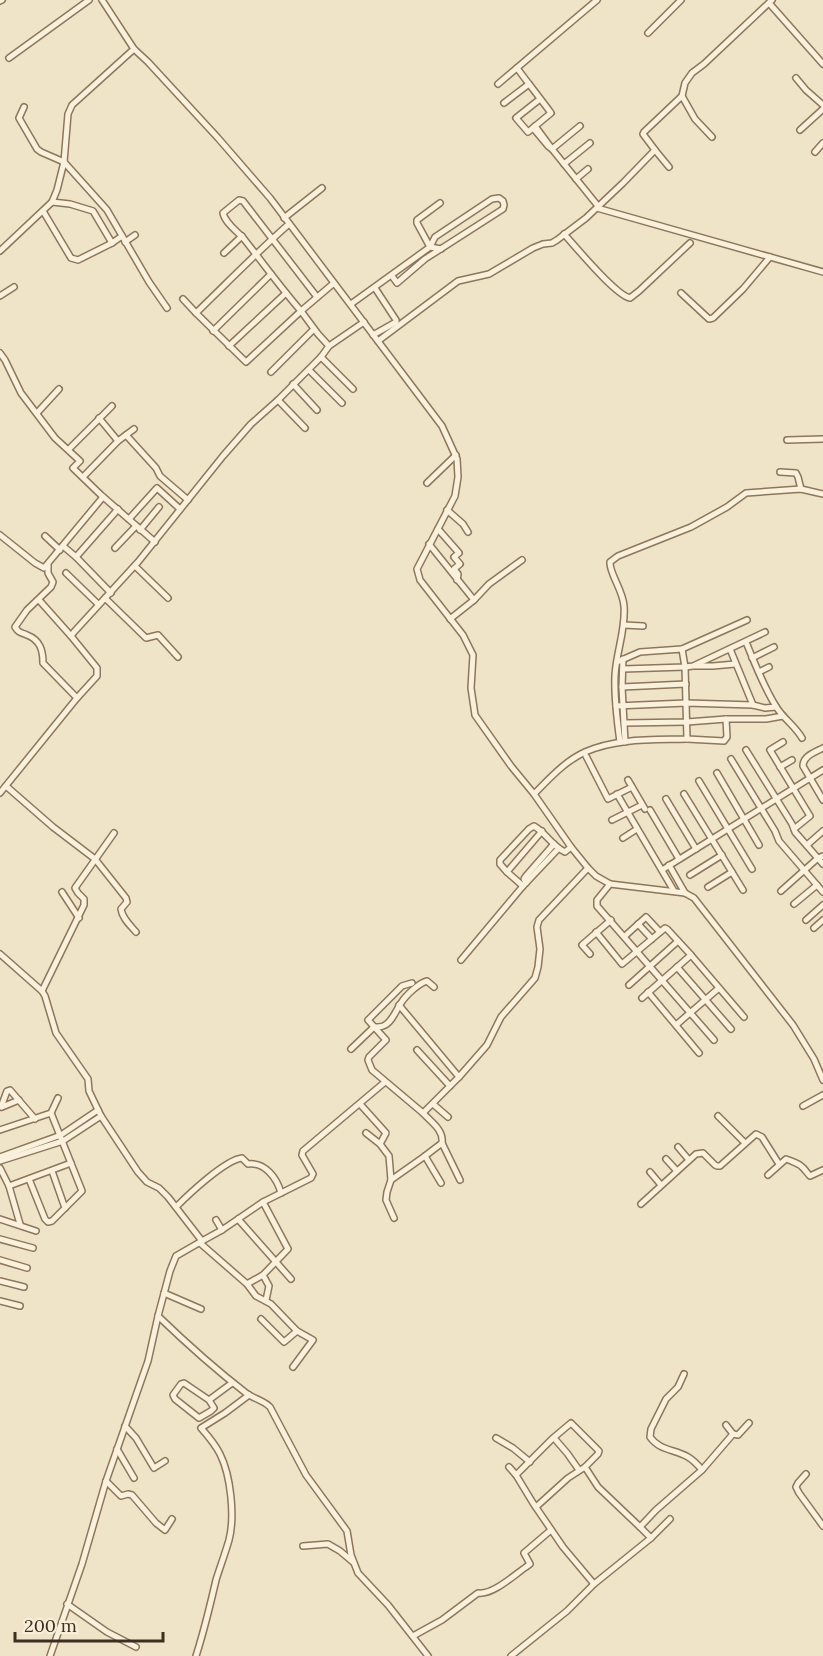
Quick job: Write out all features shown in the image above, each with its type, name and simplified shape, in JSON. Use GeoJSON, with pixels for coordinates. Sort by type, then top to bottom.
{"type":"FeatureCollection","features":[{"type":"Feature","properties":{"kind":"street"},"geometry":{"type":"LineString","coordinates":[[9,58],[89,0]]}},
{"type":"Feature","properties":{"kind":"street"},"geometry":{"type":"LineString","coordinates":[[103,0],[134,49],[270,198],[442,426],[456,455],[458,477],[455,496],[417,569],[420,580],[463,635],[473,655],[471,688],[475,715],[571,847],[596,876],[610,884],[685,892],[699,903],[793,1025],[814,1059],[823,1080]]}},
{"type":"Feature","properties":{"kind":"street"},"geometry":{"type":"LineString","coordinates":[[498,84],[597,0]]}},
{"type":"Feature","properties":{"kind":"street"},"geometry":{"type":"LineString","coordinates":[[648,33],[681,0]]}},
{"type":"Feature","properties":{"kind":"street"},"geometry":{"type":"LineString","coordinates":[[669,167],[644,132],[682,96],[685,83],[692,73],[771,2],[823,63]]}},
{"type":"Feature","properties":{"kind":"street"},"geometry":{"type":"LineString","coordinates":[[0,251],[52,202],[64,162],[68,114],[72,105],[134,49]]}},
{"type":"Feature","properties":{"kind":"street"},"geometry":{"type":"LineString","coordinates":[[517,68],[551,113],[528,132],[516,118],[540,99]]}},
{"type":"Feature","properties":{"kind":"street"},"geometry":{"type":"LineString","coordinates":[[796,78],[823,107],[800,130]]}},
{"type":"Feature","properties":{"kind":"street"},"geometry":{"type":"LineString","coordinates":[[504,103],[529,84]]}},
{"type":"Feature","properties":{"kind":"street"},"geometry":{"type":"LineString","coordinates":[[682,96],[694,119],[712,137]]}},
{"type":"Feature","properties":{"kind":"street"},"geometry":{"type":"LineString","coordinates":[[24,107],[19,118],[34,145],[41,152],[64,162],[100,201],[167,308]]}},
{"type":"Feature","properties":{"kind":"street"},"geometry":{"type":"LineString","coordinates":[[552,149],[580,126]]}},
{"type":"Feature","properties":{"kind":"street"},"geometry":{"type":"LineString","coordinates":[[534,127],[598,207],[823,272]]}},
{"type":"Feature","properties":{"kind":"street"},"geometry":{"type":"LineString","coordinates":[[815,152],[823,142]]}},
{"type":"Feature","properties":{"kind":"street"},"geometry":{"type":"LineString","coordinates":[[564,164],[590,143]]}},
{"type":"Feature","properties":{"kind":"street"},"geometry":{"type":"LineString","coordinates":[[378,341],[458,281],[489,274],[543,244],[552,243],[598,207],[655,150]]}},
{"type":"Feature","properties":{"kind":"street"},"geometry":{"type":"LineString","coordinates":[[576,179],[588,169]]}},
{"type":"Feature","properties":{"kind":"street"},"geometry":{"type":"LineString","coordinates":[[284,218],[322,188]]}},
{"type":"Feature","properties":{"kind":"street"},"geometry":{"type":"LineString","coordinates":[[351,304],[430,247],[435,237],[492,199],[499,198],[503,201],[502,209],[425,259],[397,283],[392,276]]}},
{"type":"Feature","properties":{"kind":"street"},"geometry":{"type":"LineString","coordinates":[[317,297],[243,201],[239,200],[223,213],[329,346]]}},
{"type":"Feature","properties":{"kind":"street"},"geometry":{"type":"LineString","coordinates":[[52,202],[70,204],[93,211],[112,243]]}},
{"type":"Feature","properties":{"kind":"street"},"geometry":{"type":"LineString","coordinates":[[430,247],[417,220],[440,202]]}},
{"type":"Feature","properties":{"kind":"street"},"geometry":{"type":"LineString","coordinates":[[43,211],[71,258],[75,260],[135,235]]}},
{"type":"Feature","properties":{"kind":"street"},"geometry":{"type":"LineString","coordinates":[[196,313],[289,225]]}},
{"type":"Feature","properties":{"kind":"street"},"geometry":{"type":"LineString","coordinates":[[564,234],[611,285],[624,297],[630,298],[690,243]]}},
{"type":"Feature","properties":{"kind":"street"},"geometry":{"type":"LineString","coordinates":[[224,253],[242,236]]}},
{"type":"Feature","properties":{"kind":"street"},"geometry":{"type":"LineString","coordinates":[[430,247],[441,249]]}},
{"type":"Feature","properties":{"kind":"street"},"geometry":{"type":"LineString","coordinates":[[681,293],[699,311],[710,319],[713,318],[743,290],[770,257]]}},
{"type":"Feature","properties":{"kind":"street"},"geometry":{"type":"LineString","coordinates":[[213,331],[271,274]]}},
{"type":"Feature","properties":{"kind":"street"},"geometry":{"type":"LineString","coordinates":[[183,299],[246,362],[334,283]]}},
{"type":"Feature","properties":{"kind":"street"},"geometry":{"type":"LineString","coordinates":[[0,296],[14,287]]}},
{"type":"Feature","properties":{"kind":"street"},"geometry":{"type":"LineString","coordinates":[[374,335],[396,322],[375,288]]}},
{"type":"Feature","properties":{"kind":"street"},"geometry":{"type":"LineString","coordinates":[[229,346],[286,293]]}},
{"type":"Feature","properties":{"kind":"street"},"geometry":{"type":"LineString","coordinates":[[71,636],[135,566],[251,424],[309,370],[329,346],[364,322]]}},
{"type":"Feature","properties":{"kind":"street"},"geometry":{"type":"LineString","coordinates":[[271,372],[314,329]]}},
{"type":"Feature","properties":{"kind":"street"},"geometry":{"type":"LineString","coordinates":[[0,353],[21,393],[55,438],[80,461],[73,468],[155,542]]}},
{"type":"Feature","properties":{"kind":"street"},"geometry":{"type":"LineString","coordinates":[[321,357],[353,389]]}},
{"type":"Feature","properties":{"kind":"street"},"geometry":{"type":"LineString","coordinates":[[309,370],[342,403]]}},
{"type":"Feature","properties":{"kind":"street"},"geometry":{"type":"LineString","coordinates":[[293,384],[317,410]]}},
{"type":"Feature","properties":{"kind":"street"},"geometry":{"type":"LineString","coordinates":[[37,413],[59,389]]}},
{"type":"Feature","properties":{"kind":"street"},"geometry":{"type":"LineString","coordinates":[[278,400],[304,428]]}},
{"type":"Feature","properties":{"kind":"street"},"geometry":{"type":"LineString","coordinates":[[69,449],[112,406]]}},
{"type":"Feature","properties":{"kind":"street"},"geometry":{"type":"LineString","coordinates":[[99,418],[118,441]]}},
{"type":"Feature","properties":{"kind":"street"},"geometry":{"type":"LineString","coordinates":[[82,477],[118,441],[134,429]]}},
{"type":"Feature","properties":{"kind":"street"},"geometry":{"type":"LineString","coordinates":[[126,435],[156,468],[160,476],[188,500]]}},
{"type":"Feature","properties":{"kind":"street"},"geometry":{"type":"LineString","coordinates":[[787,440],[823,439]]}},
{"type":"Feature","properties":{"kind":"street"},"geometry":{"type":"LineString","coordinates":[[427,483],[456,455]]}},
{"type":"Feature","properties":{"kind":"street"},"geometry":{"type":"LineString","coordinates":[[780,472],[797,474],[801,489]]}},
{"type":"Feature","properties":{"kind":"street"},"geometry":{"type":"LineString","coordinates":[[129,519],[157,488],[180,509]]}},
{"type":"Feature","properties":{"kind":"street"},"geometry":{"type":"LineString","coordinates":[[622,742],[616,706],[615,677],[624,625],[624,605],[620,586],[609,566],[610,562],[618,556],[691,527],[727,507],[746,493],[801,489],[823,494]]}},
{"type":"Feature","properties":{"kind":"street"},"geometry":{"type":"LineString","coordinates":[[0,535],[42,568],[48,565],[103,497]]}},
{"type":"Feature","properties":{"kind":"street"},"geometry":{"type":"LineString","coordinates":[[115,548],[159,507]]}},
{"type":"Feature","properties":{"kind":"street"},"geometry":{"type":"LineString","coordinates":[[76,557],[118,509]]}},
{"type":"Feature","properties":{"kind":"street"},"geometry":{"type":"LineString","coordinates":[[447,510],[463,524],[468,532]]}},
{"type":"Feature","properties":{"kind":"street"},"geometry":{"type":"LineString","coordinates":[[438,529],[459,553],[454,557],[460,564],[454,569],[458,574],[457,580]]}},
{"type":"Feature","properties":{"kind":"street"},"geometry":{"type":"LineString","coordinates":[[45,536],[76,557],[111,592]]}},
{"type":"Feature","properties":{"kind":"street"},"geometry":{"type":"LineString","coordinates":[[429,544],[474,600]]}},
{"type":"Feature","properties":{"kind":"street"},"geometry":{"type":"LineString","coordinates":[[450,619],[474,600],[489,584],[522,560]]}},
{"type":"Feature","properties":{"kind":"street"},"geometry":{"type":"LineString","coordinates":[[48,565],[48,573],[53,582],[50,589],[27,610],[16,624],[15,629],[37,642],[43,651],[43,663],[77,698]]}},
{"type":"Feature","properties":{"kind":"street"},"geometry":{"type":"LineString","coordinates":[[135,566],[168,598]]}},
{"type":"Feature","properties":{"kind":"street"},"geometry":{"type":"LineString","coordinates":[[66,573],[98,604]]}},
{"type":"Feature","properties":{"kind":"street"},"geometry":{"type":"LineString","coordinates":[[105,598],[146,638],[158,635],[178,657]]}},
{"type":"Feature","properties":{"kind":"street"},"geometry":{"type":"LineString","coordinates":[[0,794],[97,676],[97,668],[39,600]]}},
{"type":"Feature","properties":{"kind":"street"},"geometry":{"type":"LineString","coordinates":[[617,662],[640,652],[682,649],[747,620]]}},
{"type":"Feature","properties":{"kind":"street"},"geometry":{"type":"LineString","coordinates":[[624,625],[643,626]]}},
{"type":"Feature","properties":{"kind":"street"},"geometry":{"type":"LineString","coordinates":[[693,666],[765,632]]}},
{"type":"Feature","properties":{"kind":"street"},"geometry":{"type":"LineString","coordinates":[[746,642],[776,706],[802,738]]}},
{"type":"Feature","properties":{"kind":"street"},"geometry":{"type":"LineString","coordinates":[[752,658],[774,647]]}},
{"type":"Feature","properties":{"kind":"street"},"geometry":{"type":"LineString","coordinates":[[682,649],[685,659],[687,739]]}},
{"type":"Feature","properties":{"kind":"street"},"geometry":{"type":"LineString","coordinates":[[730,649],[753,705]]}},
{"type":"Feature","properties":{"kind":"street"},"geometry":{"type":"LineString","coordinates":[[622,742],[623,658]]}},
{"type":"Feature","properties":{"kind":"street"},"geometry":{"type":"LineString","coordinates":[[623,669],[735,664]]}},
{"type":"Feature","properties":{"kind":"street"},"geometry":{"type":"LineString","coordinates":[[759,672],[769,667]]}},
{"type":"Feature","properties":{"kind":"street"},"geometry":{"type":"LineString","coordinates":[[622,687],[686,684]]}},
{"type":"Feature","properties":{"kind":"street"},"geometry":{"type":"LineString","coordinates":[[616,706],[686,703],[753,705],[765,708],[776,706]]}},
{"type":"Feature","properties":{"kind":"street"},"geometry":{"type":"LineString","coordinates":[[624,723],[766,719],[783,716]]}},
{"type":"Feature","properties":{"kind":"street"},"geometry":{"type":"LineString","coordinates":[[534,794],[563,766],[592,750],[622,742],[687,739],[724,741],[727,736],[726,719]]}},
{"type":"Feature","properties":{"kind":"street"},"geometry":{"type":"LineString","coordinates":[[783,742],[768,747],[793,789],[813,814],[794,829]]}},
{"type":"Feature","properties":{"kind":"street"},"geometry":{"type":"LineString","coordinates":[[823,748],[805,758],[803,762],[803,766],[821,793],[823,800]]}},
{"type":"Feature","properties":{"kind":"street"},"geometry":{"type":"LineString","coordinates":[[746,750],[795,832],[820,857],[823,864]]}},
{"type":"Feature","properties":{"kind":"street"},"geometry":{"type":"LineString","coordinates":[[586,756],[607,798],[632,787]]}},
{"type":"Feature","properties":{"kind":"street"},"geometry":{"type":"LineString","coordinates":[[731,759],[776,831],[779,841],[823,892]]}},
{"type":"Feature","properties":{"kind":"street"},"geometry":{"type":"LineString","coordinates":[[780,767],[792,760]]}},
{"type":"Feature","properties":{"kind":"street"},"geometry":{"type":"LineString","coordinates":[[662,870],[823,770]]}},
{"type":"Feature","properties":{"kind":"street"},"geometry":{"type":"LineString","coordinates":[[717,773],[759,845]]}},
{"type":"Feature","properties":{"kind":"street"},"geometry":{"type":"LineString","coordinates":[[628,780],[680,859]]}},
{"type":"Feature","properties":{"kind":"street"},"geometry":{"type":"LineString","coordinates":[[699,781],[752,869]]}},
{"type":"Feature","properties":{"kind":"street"},"geometry":{"type":"LineString","coordinates":[[6,786],[53,827],[95,859],[128,900],[121,912],[135,932]]}},
{"type":"Feature","properties":{"kind":"street"},"geometry":{"type":"LineString","coordinates":[[684,794],[743,890]]}},
{"type":"Feature","properties":{"kind":"street"},"geometry":{"type":"LineString","coordinates":[[617,795],[674,891]]}},
{"type":"Feature","properties":{"kind":"street"},"geometry":{"type":"LineString","coordinates":[[666,799],[696,849]]}},
{"type":"Feature","properties":{"kind":"street"},"geometry":{"type":"LineString","coordinates":[[612,820],[627,812],[646,808]]}},
{"type":"Feature","properties":{"kind":"street"},"geometry":{"type":"LineString","coordinates":[[525,885],[507,872],[500,864],[500,860],[529,829],[534,826],[542,831],[556,847],[565,852],[571,847]]}},
{"type":"Feature","properties":{"kind":"street"},"geometry":{"type":"LineString","coordinates":[[622,838],[637,829]]}},
{"type":"Feature","properties":{"kind":"street"},"geometry":{"type":"LineString","coordinates":[[507,872],[542,831]]}},
{"type":"Feature","properties":{"kind":"street"},"geometry":{"type":"LineString","coordinates":[[807,845],[823,831]]}},
{"type":"Feature","properties":{"kind":"street"},"geometry":{"type":"LineString","coordinates":[[42,991],[79,918],[85,901],[75,888],[114,833]]}},
{"type":"Feature","properties":{"kind":"street"},"geometry":{"type":"LineString","coordinates":[[460,960],[556,847]]}},
{"type":"Feature","properties":{"kind":"street"},"geometry":{"type":"LineString","coordinates":[[690,875],[722,855]]}},
{"type":"Feature","properties":{"kind":"street"},"geometry":{"type":"LineString","coordinates":[[781,891],[820,857]]}},
{"type":"Feature","properties":{"kind":"street"},"geometry":{"type":"LineString","coordinates":[[669,865],[685,892]]}},
{"type":"Feature","properties":{"kind":"street"},"geometry":{"type":"LineString","coordinates":[[423,1113],[487,1045],[501,1017],[535,978],[540,950],[537,927],[539,920],[588,868]]}},
{"type":"Feature","properties":{"kind":"street"},"geometry":{"type":"LineString","coordinates":[[708,887],[732,872]]}},
{"type":"Feature","properties":{"kind":"street"},"geometry":{"type":"LineString","coordinates":[[610,884],[597,900],[597,904],[714,1040]]}},
{"type":"Feature","properties":{"kind":"street"},"geometry":{"type":"LineString","coordinates":[[794,904],[817,885]]}},
{"type":"Feature","properties":{"kind":"street"},"geometry":{"type":"LineString","coordinates":[[62,892],[79,918]]}},
{"type":"Feature","properties":{"kind":"street"},"geometry":{"type":"LineString","coordinates":[[806,920],[823,905]]}},
{"type":"Feature","properties":{"kind":"street"},"geometry":{"type":"LineString","coordinates":[[624,936],[646,917],[660,932]]}},
{"type":"Feature","properties":{"kind":"street"},"geometry":{"type":"LineString","coordinates":[[590,954],[582,945],[611,920]]}},
{"type":"Feature","properties":{"kind":"street"},"geometry":{"type":"LineString","coordinates":[[814,928],[823,920]]}},
{"type":"Feature","properties":{"kind":"street"},"geometry":{"type":"LineString","coordinates":[[638,924],[652,939]]}},
{"type":"Feature","properties":{"kind":"street"},"geometry":{"type":"LineString","coordinates":[[596,932],[622,964],[666,928],[744,1017]]}},
{"type":"Feature","properties":{"kind":"street"},"geometry":{"type":"LineString","coordinates":[[629,985],[678,941]]}},
{"type":"Feature","properties":{"kind":"street"},"geometry":{"type":"LineString","coordinates":[[0,954],[42,991],[56,1034],[87,1079],[100,1113],[138,1172],[147,1182],[159,1188],[201,1242],[247,1284],[256,1296],[266,1300],[297,1331],[313,1340],[293,1367]]}},
{"type":"Feature","properties":{"kind":"street"},"geometry":{"type":"LineString","coordinates":[[642,998],[691,955]]}},
{"type":"Feature","properties":{"kind":"street"},"geometry":{"type":"LineString","coordinates":[[677,967],[732,1029]]}},
{"type":"Feature","properties":{"kind":"street"},"geometry":{"type":"LineString","coordinates":[[374,1026],[386,1025],[403,1000],[426,980],[434,987]]}},
{"type":"Feature","properties":{"kind":"street"},"geometry":{"type":"LineString","coordinates":[[412,983],[402,986],[368,1020],[386,1040],[369,1057],[368,1064],[440,1131],[442,1143],[460,1180]]}},
{"type":"Feature","properties":{"kind":"street"},"geometry":{"type":"LineString","coordinates":[[676,1025],[719,988]]}},
{"type":"Feature","properties":{"kind":"street"},"geometry":{"type":"LineString","coordinates":[[648,992],[699,1053]]}},
{"type":"Feature","properties":{"kind":"street"},"geometry":{"type":"LineString","coordinates":[[399,1005],[459,1077]]}},
{"type":"Feature","properties":{"kind":"street"},"geometry":{"type":"LineString","coordinates":[[351,1049],[374,1026]]}},
{"type":"Feature","properties":{"kind":"street"},"geometry":{"type":"LineString","coordinates":[[417,1050],[450,1086]]}},
{"type":"Feature","properties":{"kind":"street"},"geometry":{"type":"LineString","coordinates":[[50,1656],[82,1564],[106,1481],[148,1361],[164,1293],[176,1256],[222,1230],[263,1202],[312,1177],[313,1174],[302,1155],[303,1151],[385,1082]]}},
{"type":"Feature","properties":{"kind":"street"},"geometry":{"type":"LineString","coordinates":[[1,1107],[9,1089],[34,1119]]}},
{"type":"Feature","properties":{"kind":"street"},"geometry":{"type":"LineString","coordinates":[[803,1106],[823,1095]]}},
{"type":"Feature","properties":{"kind":"street"},"geometry":{"type":"LineString","coordinates":[[0,1130],[51,1113],[58,1098]]}},
{"type":"Feature","properties":{"kind":"street"},"geometry":{"type":"LineString","coordinates":[[1,1107],[19,1100]]}},
{"type":"Feature","properties":{"kind":"street"},"geometry":{"type":"LineString","coordinates":[[360,1104],[386,1133],[380,1144]]}},
{"type":"Feature","properties":{"kind":"street"},"geometry":{"type":"LineString","coordinates":[[433,1104],[448,1117]]}},
{"type":"Feature","properties":{"kind":"street"},"geometry":{"type":"LineString","coordinates":[[29,1179],[48,1222],[52,1221],[82,1191],[51,1113]]}},
{"type":"Feature","properties":{"kind":"street"},"geometry":{"type":"LineString","coordinates":[[0,1159],[61,1135],[100,1113]]}},
{"type":"Feature","properties":{"kind":"street"},"geometry":{"type":"LineString","coordinates":[[0,1159],[63,1141],[100,1113]]}},
{"type":"Feature","properties":{"kind":"street"},"geometry":{"type":"LineString","coordinates":[[718,1116],[745,1143]]}},
{"type":"Feature","properties":{"kind":"street"},"geometry":{"type":"LineString","coordinates":[[366,1133],[380,1144],[389,1156],[391,1180],[386,1200],[394,1218]]}},
{"type":"Feature","properties":{"kind":"street"},"geometry":{"type":"LineString","coordinates":[[641,1204],[696,1154],[703,1153],[717,1167],[754,1135],[760,1135],[779,1164]]}},
{"type":"Feature","properties":{"kind":"street"},"geometry":{"type":"LineString","coordinates":[[391,1180],[442,1143]]}},
{"type":"Feature","properties":{"kind":"street"},"geometry":{"type":"LineString","coordinates":[[678,1147],[689,1160]]}},
{"type":"Feature","properties":{"kind":"street"},"geometry":{"type":"LineString","coordinates":[[425,1156],[441,1183]]}},
{"type":"Feature","properties":{"kind":"street"},"geometry":{"type":"LineString","coordinates":[[176,1207],[238,1158],[242,1158],[248,1164],[256,1163],[272,1174],[281,1193]]}},
{"type":"Feature","properties":{"kind":"street"},"geometry":{"type":"LineString","coordinates":[[666,1159],[677,1171]]}},
{"type":"Feature","properties":{"kind":"street"},"geometry":{"type":"LineString","coordinates":[[768,1175],[786,1159],[800,1165],[810,1176],[823,1170]]}},
{"type":"Feature","properties":{"kind":"street"},"geometry":{"type":"LineString","coordinates":[[9,1186],[71,1163]]}},
{"type":"Feature","properties":{"kind":"street"},"geometry":{"type":"LineString","coordinates":[[0,1168],[9,1186],[20,1224]]}},
{"type":"Feature","properties":{"kind":"street"},"geometry":{"type":"LineString","coordinates":[[52,1171],[65,1208]]}},
{"type":"Feature","properties":{"kind":"street"},"geometry":{"type":"LineString","coordinates":[[650,1172],[661,1185]]}},
{"type":"Feature","properties":{"kind":"street"},"geometry":{"type":"LineString","coordinates":[[247,1284],[263,1275],[288,1249],[263,1202]]}},
{"type":"Feature","properties":{"kind":"street"},"geometry":{"type":"LineString","coordinates":[[0,1219],[36,1231]]}},
{"type":"Feature","properties":{"kind":"street"},"geometry":{"type":"LineString","coordinates":[[238,1219],[291,1279]]}},
{"type":"Feature","properties":{"kind":"street"},"geometry":{"type":"LineString","coordinates":[[216,1220],[222,1230]]}},
{"type":"Feature","properties":{"kind":"street"},"geometry":{"type":"LineString","coordinates":[[0,1239],[33,1248]]}},
{"type":"Feature","properties":{"kind":"street"},"geometry":{"type":"LineString","coordinates":[[0,1260],[27,1268]]}},
{"type":"Feature","properties":{"kind":"street"},"geometry":{"type":"LineString","coordinates":[[263,1275],[269,1286],[266,1300]]}},
{"type":"Feature","properties":{"kind":"street"},"geometry":{"type":"LineString","coordinates":[[0,1281],[24,1287]]}},
{"type":"Feature","properties":{"kind":"street"},"geometry":{"type":"LineString","coordinates":[[164,1293],[201,1309]]}},
{"type":"Feature","properties":{"kind":"street"},"geometry":{"type":"LineString","coordinates":[[0,1301],[20,1306]]}},
{"type":"Feature","properties":{"kind":"street"},"geometry":{"type":"LineString","coordinates":[[158,1316],[232,1383],[255,1400],[267,1404],[273,1411],[306,1475],[347,1532],[353,1562],[358,1573],[388,1605],[428,1656]]}},
{"type":"Feature","properties":{"kind":"street"},"geometry":{"type":"LineString","coordinates":[[261,1319],[284,1342],[297,1331]]}},
{"type":"Feature","properties":{"kind":"street"},"geometry":{"type":"LineString","coordinates":[[684,1374],[678,1387],[666,1399],[651,1429],[650,1437],[663,1449],[688,1457],[702,1470]]}},
{"type":"Feature","properties":{"kind":"street"},"geometry":{"type":"LineString","coordinates":[[184,1383],[209,1400],[214,1408],[199,1418],[174,1399],[173,1395],[184,1383]]}},
{"type":"Feature","properties":{"kind":"street"},"geometry":{"type":"LineString","coordinates":[[209,1400],[232,1383]]}},
{"type":"Feature","properties":{"kind":"street"},"geometry":{"type":"LineString","coordinates":[[196,1656],[230,1539],[232,1519],[232,1502],[222,1456],[201,1428],[249,1395]]}},
{"type":"Feature","properties":{"kind":"street"},"geometry":{"type":"LineString","coordinates":[[726,1425],[733,1434],[738,1435],[749,1423]]}},
{"type":"Feature","properties":{"kind":"street"},"geometry":{"type":"LineString","coordinates":[[516,1475],[569,1425],[573,1424],[599,1451],[582,1469],[536,1507]]}},
{"type":"Feature","properties":{"kind":"street"},"geometry":{"type":"LineString","coordinates":[[125,1426],[136,1438],[154,1468],[165,1461]]}},
{"type":"Feature","properties":{"kind":"street"},"geometry":{"type":"LineString","coordinates":[[640,1527],[702,1470],[733,1434]]}},
{"type":"Feature","properties":{"kind":"street"},"geometry":{"type":"LineString","coordinates":[[496,1438],[530,1462]]}},
{"type":"Feature","properties":{"kind":"street"},"geometry":{"type":"LineString","coordinates":[[554,1438],[598,1487],[651,1538]]}},
{"type":"Feature","properties":{"kind":"street"},"geometry":{"type":"LineString","coordinates":[[117,1449],[134,1478]]}},
{"type":"Feature","properties":{"kind":"street"},"geometry":{"type":"LineString","coordinates":[[509,1467],[551,1530],[594,1584]]}},
{"type":"Feature","properties":{"kind":"street"},"geometry":{"type":"LineString","coordinates":[[806,1474],[796,1487],[823,1526]]}},
{"type":"Feature","properties":{"kind":"street"},"geometry":{"type":"LineString","coordinates":[[106,1481],[121,1496],[132,1495],[165,1530],[172,1519]]}},
{"type":"Feature","properties":{"kind":"street"},"geometry":{"type":"LineString","coordinates":[[511,1656],[567,1611],[594,1584],[651,1538],[670,1519]]}},
{"type":"Feature","properties":{"kind":"street"},"geometry":{"type":"LineString","coordinates":[[413,1636],[442,1620],[478,1593],[485,1594],[492,1591],[526,1567],[530,1563],[524,1553],[551,1530]]}},
{"type":"Feature","properties":{"kind":"street"},"geometry":{"type":"LineString","coordinates":[[303,1546],[328,1544],[353,1562]]}},
{"type":"Feature","properties":{"kind":"street"},"geometry":{"type":"LineString","coordinates":[[68,1604],[107,1632],[136,1647]]}}]}
